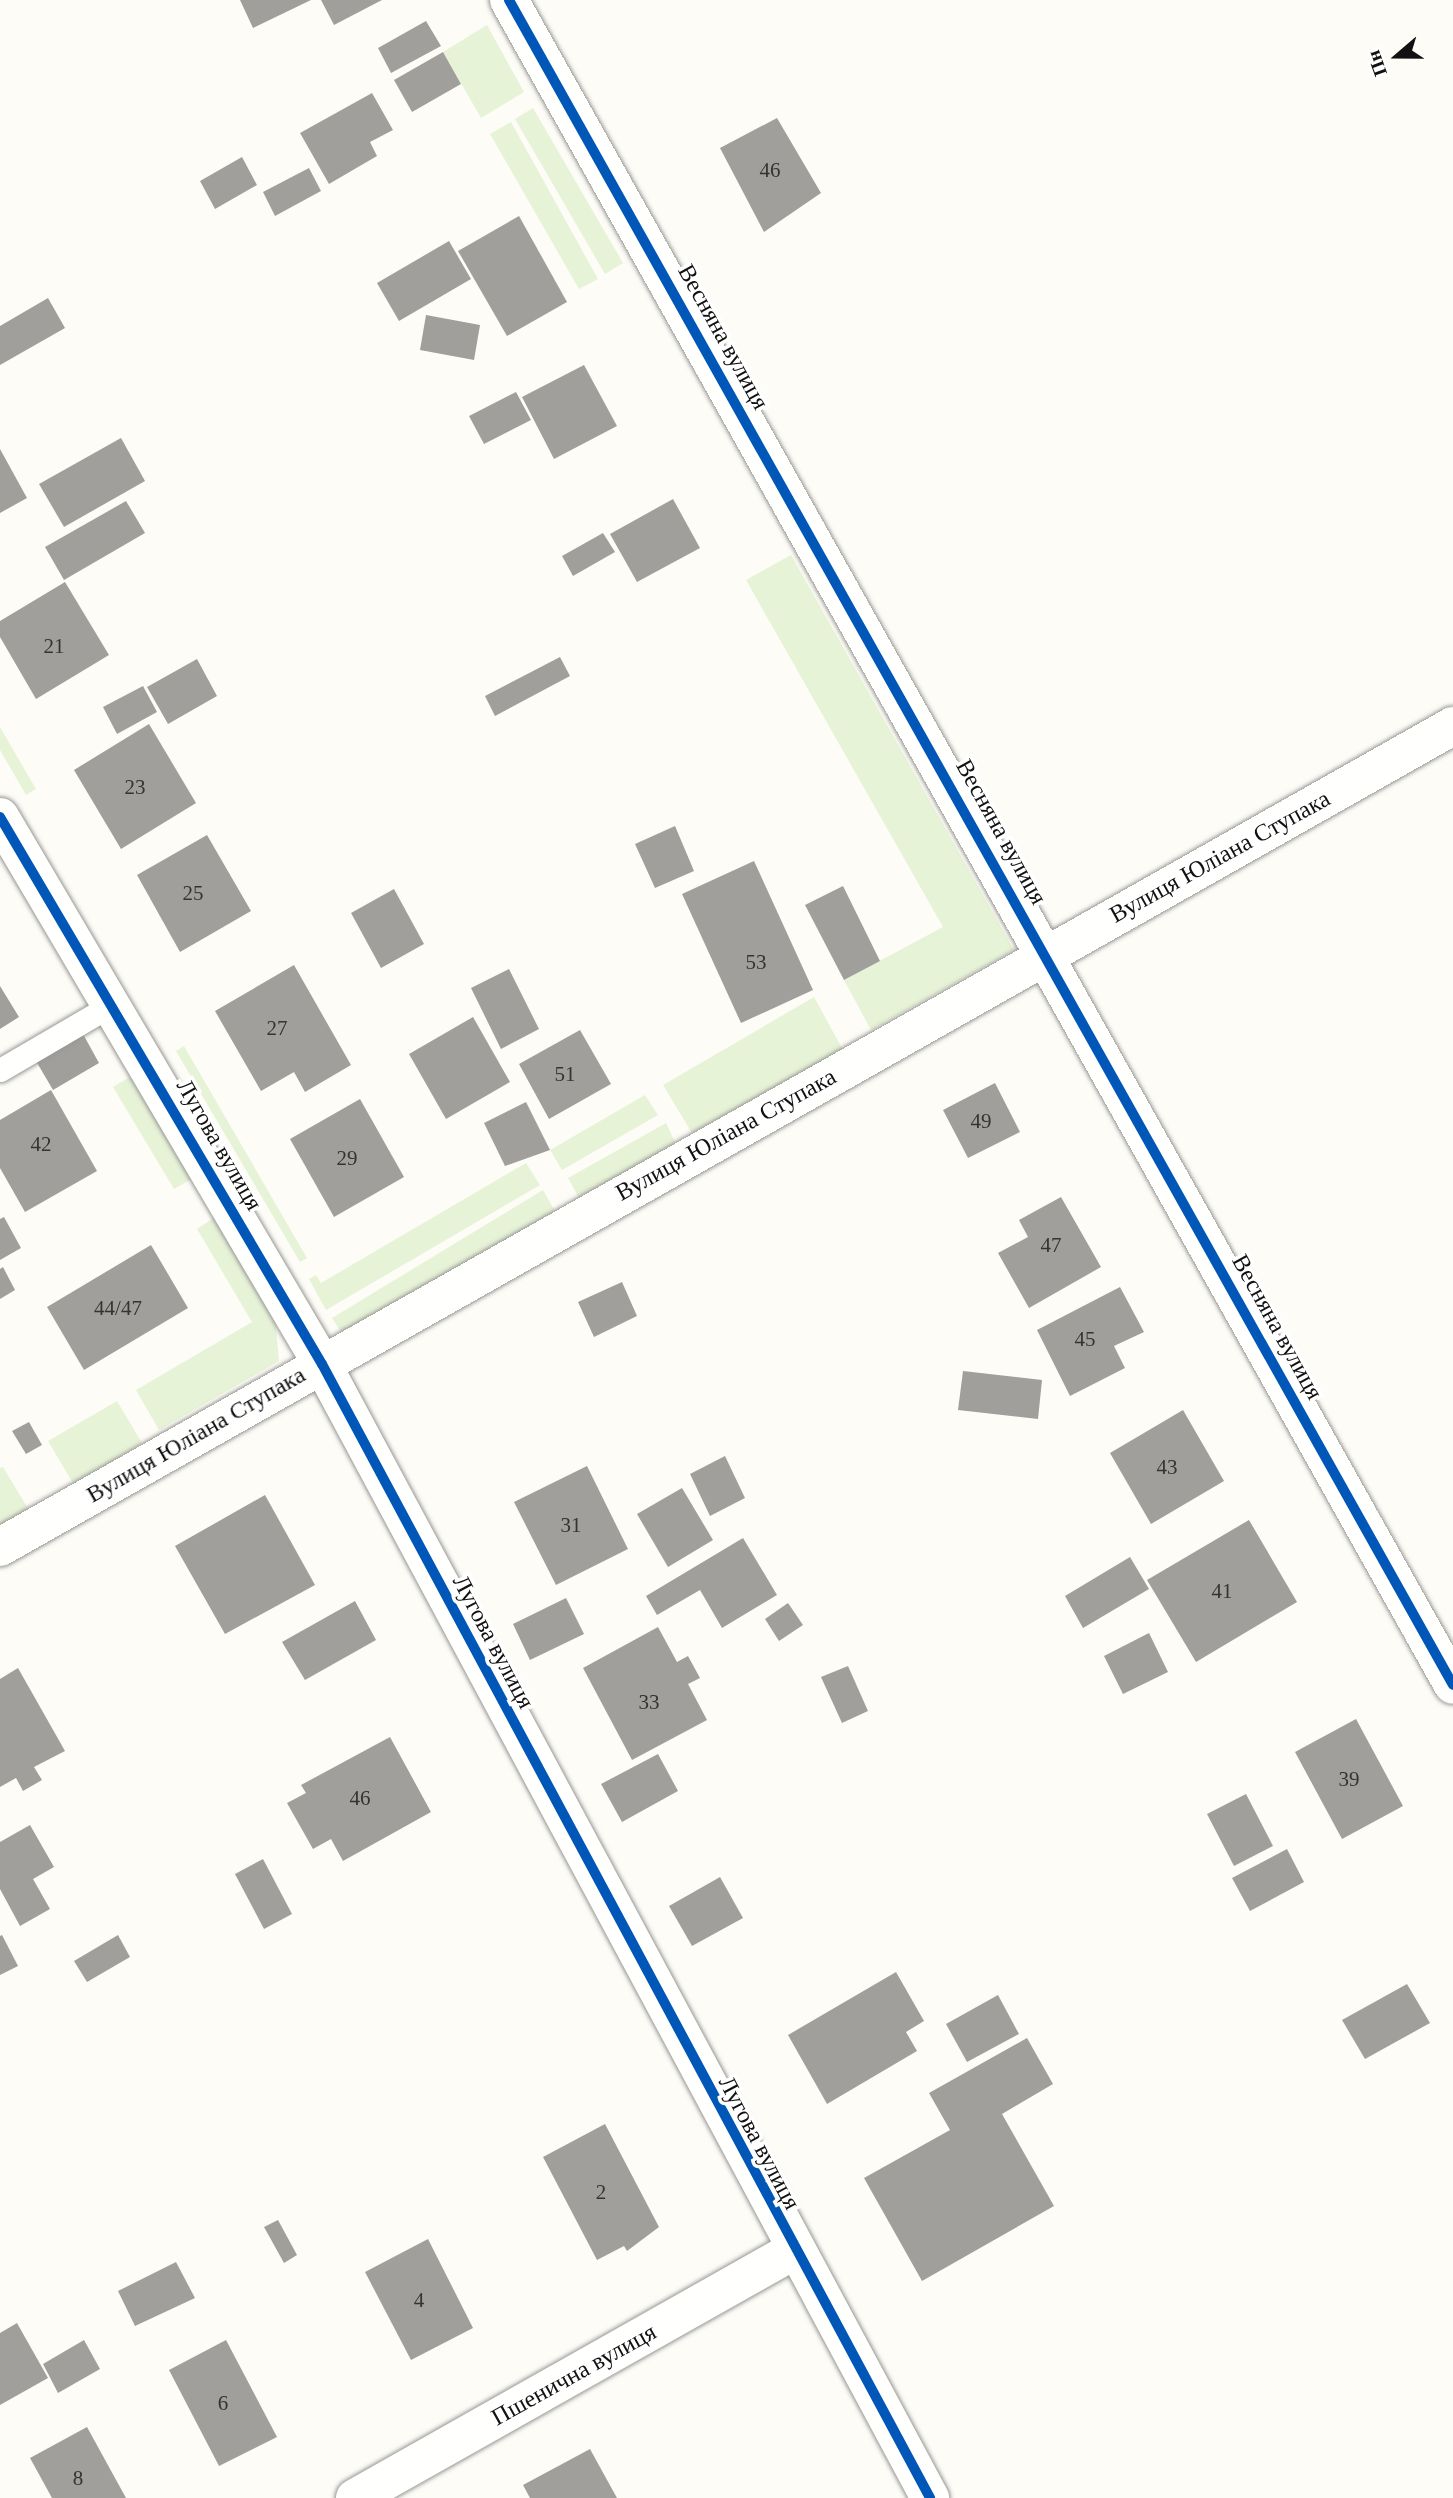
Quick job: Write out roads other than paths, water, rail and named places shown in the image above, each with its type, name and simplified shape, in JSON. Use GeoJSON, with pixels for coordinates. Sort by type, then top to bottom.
{"type":"FeatureCollection","features":[{"type":"Feature","properties":{"kind":"street","name":"Весняна вулиця"},"geometry":{"type":"LineString","coordinates":[[509,0],[1453,1685]]}},
{"type":"Feature","properties":{"kind":"street","name":"Вулиця Юліана Ступака"},"geometry":{"type":"LineString","coordinates":[[0,1547],[1453,726]]}},
{"type":"Feature","properties":{"kind":"street","name":"Лугова вулиця"},"geometry":{"type":"LineString","coordinates":[[0,817],[113,1004],[322,1364],[793,2251],[930,2498]]}},
{"type":"Feature","properties":{"kind":"street","name":"Пшенична вулиця"},"geometry":{"type":"LineString","coordinates":[[355,2498],[793,2251]]}},
{"type":"Feature","properties":{"kind":"lane"},"geometry":{"type":"LineString","coordinates":[[0,1070],[113,1004]]}}]}
